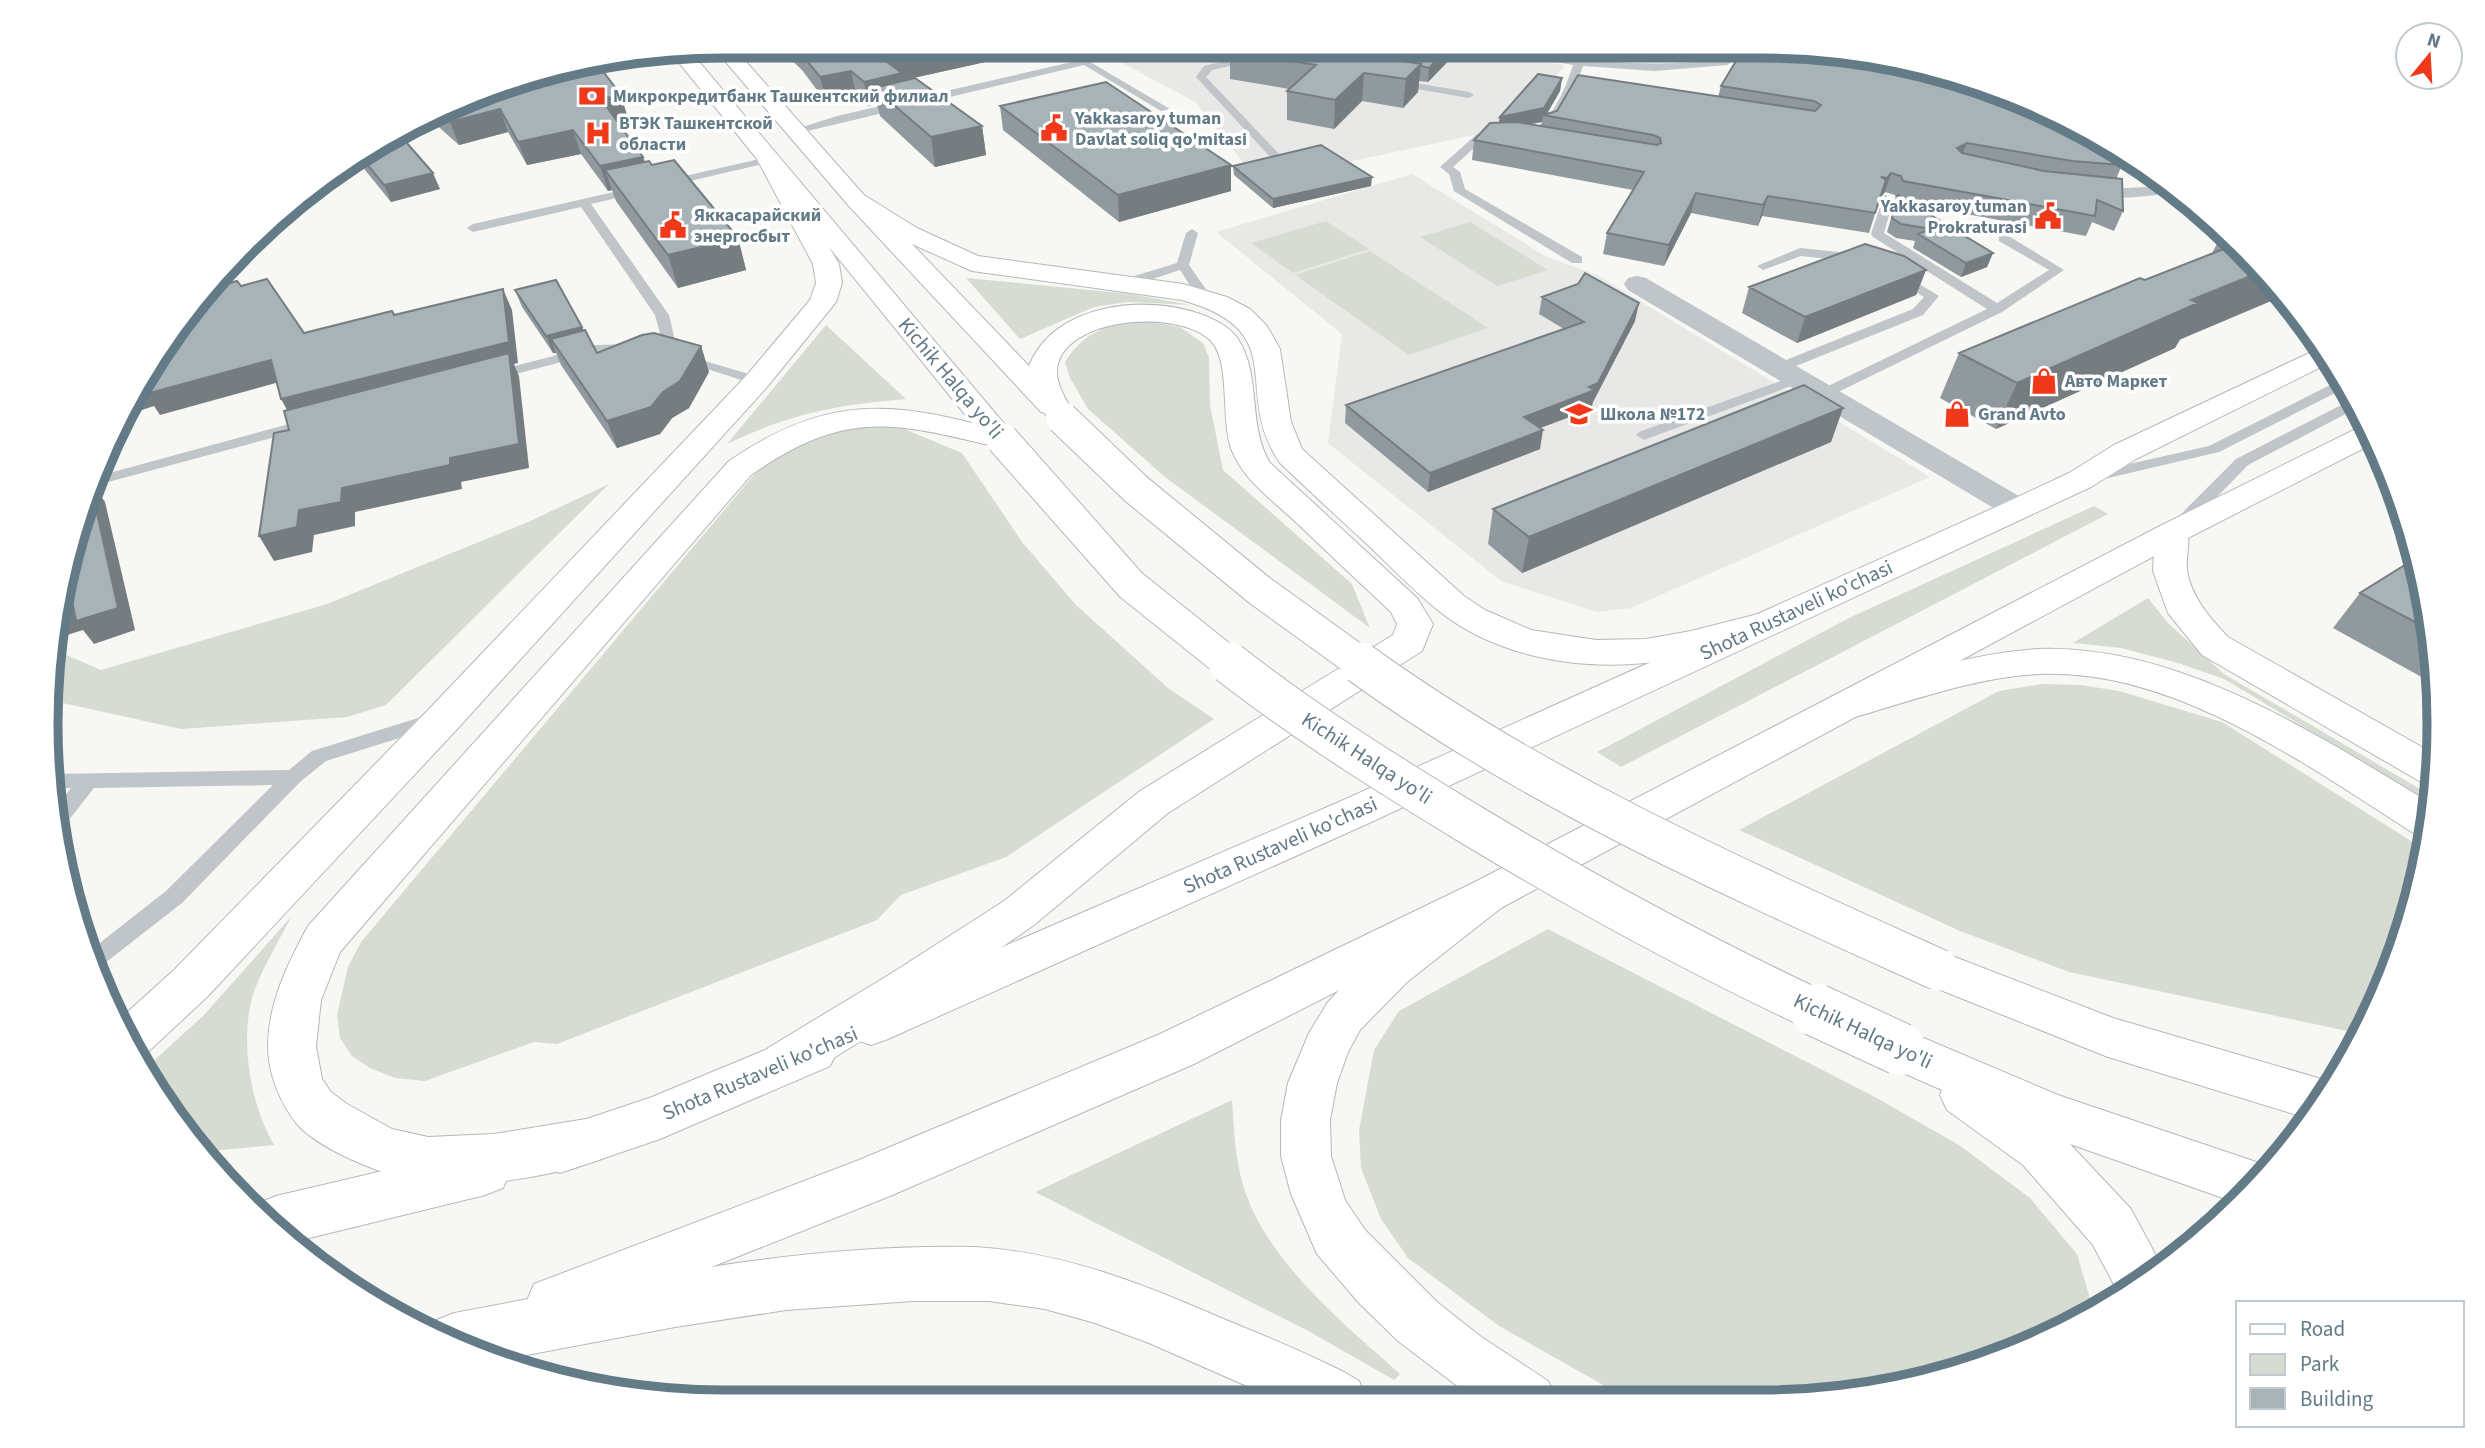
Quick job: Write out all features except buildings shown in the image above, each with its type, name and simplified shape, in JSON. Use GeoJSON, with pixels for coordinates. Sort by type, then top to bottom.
{"type":"FeatureCollection","features":[{"type":"Feature","properties":{"kind":"main road"},"geometry":{"type":"LineString","coordinates":[[732,58],[856,200],[1062,418],[1136,489],[1259,590],[1375,674],[1483,743],[1639,831],[1755,887],[1940,970],[2108,1037],[2312,1098]]}},
{"type":"Feature","properties":{"kind":"main road","name":"Kichik Halqa yo'li"},"geometry":{"type":"LineString","coordinates":[[687,59],[1003,439],[1130,585],[1181,628],[1270,695],[1412,789],[1573,886],[1720,965],[2046,1113],[2245,1181]]}},
{"type":"Feature","properties":{"kind":"main road"},"geometry":{"type":"LineString","coordinates":[[135,1035],[191,983],[445,717],[817,312],[829,283],[826,264],[768,160]]}},
{"type":"Feature","properties":{"kind":"main road"},"geometry":{"type":"LineString","coordinates":[[856,200],[908,233],[964,261],[989,267],[1123,284],[1205,298],[1233,311],[1260,334],[1266,349],[1274,419],[1282,443],[1291,456],[1462,610],[1500,630],[1537,643],[1573,651],[1605,653],[1683,645],[1766,624]]}},
{"type":"Feature","properties":{"kind":"main road"},"geometry":{"type":"LineString","coordinates":[[785,1063],[908,987],[1019,913],[1154,802],[1409,642],[1413,636],[1415,624],[1405,606],[1269,480],[1249,456],[1239,421],[1233,356],[1226,341],[1219,334],[1183,317],[1149,312],[1118,315],[1086,326],[1058,342],[1042,363],[1041,373],[1062,418]]}},
{"type":"Feature","properties":{"kind":"main road","name":"Shota Rustaveli ko'chasi"},"geometry":{"type":"LineString","coordinates":[[280,1220],[427,1186],[586,1142],[660,1117],[1353,813],[2018,509],[2080,480],[2125,452],[2318,358]]}},
{"type":"Feature","properties":{"kind":"main road"},"geometry":{"type":"LineString","coordinates":[[586,1142],[500,1156],[438,1161],[397,1154],[340,1127],[314,1108],[297,1078],[292,1034],[296,1001],[303,979],[324,939],[714,494],[746,463],[774,445],[804,432],[861,418],[891,416],[1003,439]]}},
{"type":"Feature","properties":{"kind":"main road"},"geometry":{"type":"LineString","coordinates":[[462,1337],[872,1179],[1177,1049],[1486,896],[2172,533],[2362,436]]}},
{"type":"Feature","properties":{"kind":"main road"},"geometry":{"type":"LineString","coordinates":[[2172,533],[2170,571],[2186,613],[2215,646],[2426,767]]}},
{"type":"Feature","properties":{"kind":"main road"},"geometry":{"type":"LineString","coordinates":[[1848,706],[1916,683],[2041,661],[2078,663],[2149,677],[2216,701],[2302,746],[2421,817]]}},
{"type":"Feature","properties":{"kind":"main road"},"geometry":{"type":"LineString","coordinates":[[1486,896],[1388,972],[1345,1015],[1318,1062],[1305,1127],[1306,1159],[1334,1233],[1386,1294],[1431,1333],[1510,1390]]}},
{"type":"Feature","properties":{"kind":"main road"},"geometry":{"type":"LineString","coordinates":[[1900,1049],[2040,1149],[2112,1227],[2137,1274]]}},
{"type":"Feature","properties":{"kind":"main road"},"geometry":{"type":"LineString","coordinates":[[2258,1083],[2318,1089]]}},
{"type":"Feature","properties":{"kind":"main road"},"geometry":{"type":"LineString","coordinates":[[465,1338],[726,1292],[840,1277],[962,1273],[1022,1278],[1096,1296],[1152,1316],[1320,1390]]}},
{"type":"Feature","properties":{"kind":"street"},"geometry":{"type":"LineString","coordinates":[[1637,284],[1791,372],[2018,509]]}},
{"type":"Feature","properties":{"kind":"lane"},"geometry":{"type":"LineString","coordinates":[[1265,61],[1251,58],[1208,68],[1201,77],[1278,159]]}},
{"type":"Feature","properties":{"kind":"lane"},"geometry":{"type":"LineString","coordinates":[[1552,58],[1678,68],[1727,62]]}},
{"type":"Feature","properties":{"kind":"lane"},"geometry":{"type":"LineString","coordinates":[[795,131],[836,118],[1085,62],[1165,109]]}},
{"type":"Feature","properties":{"kind":"lane"},"geometry":{"type":"LineString","coordinates":[[1577,260],[1460,191],[1454,172],[1446,167],[1481,136],[1518,133],[1548,126],[1572,86],[1579,62]]}},
{"type":"Feature","properties":{"kind":"lane"},"geometry":{"type":"LineString","coordinates":[[1374,79],[1469,95]]}},
{"type":"Feature","properties":{"kind":"lane"},"geometry":{"type":"LineString","coordinates":[[1572,86],[1585,88]]}},
{"type":"Feature","properties":{"kind":"lane"},"geometry":{"type":"LineString","coordinates":[[472,228],[768,160]]}},
{"type":"Feature","properties":{"kind":"lane"},"geometry":{"type":"LineString","coordinates":[[2081,190],[2120,194],[2159,190]]}},
{"type":"Feature","properties":{"kind":"lane"},"geometry":{"type":"LineString","coordinates":[[1888,198],[1877,234],[1997,309]]}},
{"type":"Feature","properties":{"kind":"lane"},"geometry":{"type":"LineString","coordinates":[[584,203],[662,315],[671,352]]}},
{"type":"Feature","properties":{"kind":"lane"},"geometry":{"type":"LineString","coordinates":[[1192,233],[1183,265],[1205,298]]}},
{"type":"Feature","properties":{"kind":"lane"},"geometry":{"type":"LineString","coordinates":[[1825,393],[1997,309],[2057,270],[2003,238]]}},
{"type":"Feature","properties":{"kind":"lane"},"geometry":{"type":"LineString","coordinates":[[1644,435],[1791,372],[1918,312],[1931,296],[1901,276],[1839,256],[1800,252],[1763,266]]}},
{"type":"Feature","properties":{"kind":"lane"},"geometry":{"type":"LineString","coordinates":[[1123,284],[1183,265]]}},
{"type":"Feature","properties":{"kind":"lane"},"geometry":{"type":"LineString","coordinates":[[476,380],[596,349],[639,348],[671,352],[757,380]]}},
{"type":"Feature","properties":{"kind":"lane"},"geometry":{"type":"LineString","coordinates":[[2080,480],[2214,449],[2336,387]]}},
{"type":"Feature","properties":{"kind":"lane"},"geometry":{"type":"LineString","coordinates":[[2172,533],[2242,462],[2347,407]]}},
{"type":"Feature","properties":{"kind":"lane"},"geometry":{"type":"LineString","coordinates":[[104,480],[329,418]]}},
{"type":"Feature","properties":{"kind":"lane"},"geometry":{"type":"LineString","coordinates":[[100,956],[174,897],[293,777],[319,756],[445,717]]}},
{"type":"Feature","properties":{"kind":"lane"},"geometry":{"type":"LineString","coordinates":[[60,781],[293,777]]}},
{"type":"Feature","properties":{"kind":"lane"},"geometry":{"type":"LineString","coordinates":[[63,813],[88,780]]}},
{"type":"Feature","properties":{"kind":"shaded area"},"geometry":{"type":"Polygon","coordinates":[[[1133,58],[1519,58],[1565,65],[1517,126],[1258,181],[1195,102],[1119,61],[1133,58]]]}},
{"type":"Feature","properties":{"kind":"shaded area","name":"Школа №172"},"geometry":{"type":"Polygon","coordinates":[[[1412,174],[1547,257],[1597,275],[1930,477],[1631,608],[1597,612],[1501,581],[1328,443],[1342,334],[1216,232],[1412,174]]]}},
{"type":"Feature","properties":{"kind":"green space"},"geometry":{"type":"Polygon","coordinates":[[[1326,221],[1369,249],[1293,273],[1251,243],[1326,221]]]}},
{"type":"Feature","properties":{"kind":"green space"},"geometry":{"type":"Polygon","coordinates":[[[1470,222],[1548,270],[1497,286],[1420,237],[1470,222]]]}},
{"type":"Feature","properties":{"kind":"green space"},"geometry":{"type":"Polygon","coordinates":[[[1370,251],[1488,328],[1409,355],[1295,275],[1370,251]]]}},
{"type":"Feature","properties":{"kind":"green space"},"geometry":{"type":"Polygon","coordinates":[[[966,278],[1131,294],[1191,305],[1128,302],[1094,307],[1020,339],[966,278]]]}},
{"type":"Feature","properties":{"kind":"green space"},"geometry":{"type":"Polygon","coordinates":[[[1140,320],[1180,327],[1203,343],[1209,358],[1210,405],[1223,470],[1352,584],[1370,628],[1165,477],[1088,409],[1070,378],[1065,362],[1088,337],[1107,327],[1140,320]]]}},
{"type":"Feature","properties":{"kind":"green space"},"geometry":{"type":"Polygon","coordinates":[[[826,325],[906,399],[815,412],[750,433],[727,444],[826,325]]]}},
{"type":"Feature","properties":{"kind":"green space"},"geometry":{"type":"Polygon","coordinates":[[[860,425],[897,426],[962,453],[1022,542],[1076,605],[1168,688],[1214,719],[1006,857],[901,895],[877,920],[557,1044],[534,1042],[425,1081],[395,1078],[370,1068],[352,1056],[340,1038],[337,1015],[348,967],[361,942],[758,470],[803,441],[860,425]]]}},
{"type":"Feature","properties":{"kind":"green space"},"geometry":{"type":"Polygon","coordinates":[[[609,484],[386,705],[347,717],[181,729],[58,702],[62,653],[101,670],[327,604],[528,522],[609,484]]]}},
{"type":"Feature","properties":{"kind":"green space"},"geometry":{"type":"Polygon","coordinates":[[[2094,506],[2108,514],[1621,767],[1597,752],[1849,618],[2094,506]]]}},
{"type":"Feature","properties":{"kind":"green space"},"geometry":{"type":"Polygon","coordinates":[[[2148,598],[2168,623],[2224,674],[2424,791],[2423,798],[2224,679],[2121,648],[2073,643],[2148,598]]]}},
{"type":"Feature","properties":{"kind":"green space"},"geometry":{"type":"Polygon","coordinates":[[[2042,684],[2081,685],[2119,691],[2222,722],[2416,844],[2405,896],[2392,938],[2377,979],[2352,1032],[2069,972],[1960,931],[1739,830],[1999,691],[2042,684]]]}},
{"type":"Feature","properties":{"kind":"green space"},"geometry":{"type":"Polygon","coordinates":[[[291,917],[255,989],[247,1027],[253,1090],[274,1145],[213,1151],[195,1130],[151,1063],[204,1015],[291,917]]]}},
{"type":"Feature","properties":{"kind":"green space"},"geometry":{"type":"Polygon","coordinates":[[[1548,929],[1875,1097],[1959,1145],[2030,1198],[2077,1254],[2090,1303],[2056,1322],[1975,1355],[1933,1368],[1848,1385],[1761,1390],[1616,1390],[1605,1386],[1499,1326],[1408,1258],[1381,1219],[1361,1168],[1359,1130],[1374,1050],[1399,1011],[1548,929]]]}},
{"type":"Feature","properties":{"kind":"green space"},"geometry":{"type":"Polygon","coordinates":[[[1232,1100],[1240,1175],[1254,1213],[1269,1239],[1288,1265],[1331,1312],[1400,1374],[1394,1380],[1312,1333],[1035,1192],[1232,1100]]]}},
{"type":"Feature","properties":{"kind":"place","name":"Микрокредитбанк Ташкентский филиал"},"geometry":{"type":"Point","coordinates":[592,96]}},
{"type":"Feature","properties":{"kind":"place","name":"Yakkasaroy tuman Davlat soliq qo'mitasi"},"geometry":{"type":"Point","coordinates":[1054,128]}},
{"type":"Feature","properties":{"kind":"place","name":"ВТЭК Ташкентской области"},"geometry":{"type":"Point","coordinates":[598,133]}},
{"type":"Feature","properties":{"kind":"place","name":"Yakkasaroy tuman Prokraturasi"},"geometry":{"type":"Point","coordinates":[2048,216]}},
{"type":"Feature","properties":{"kind":"place","name":"Яккасарайский энергосбыт"},"geometry":{"type":"Point","coordinates":[673,225]}},
{"type":"Feature","properties":{"kind":"place","name":"Авто Маркет"},"geometry":{"type":"Point","coordinates":[2044,381]}},
{"type":"Feature","properties":{"kind":"place","name":"Школа №172"},"geometry":{"type":"Point","coordinates":[1579,414]}},
{"type":"Feature","properties":{"kind":"place","name":"Grand Avto"},"geometry":{"type":"Point","coordinates":[1957,414]}}]}
